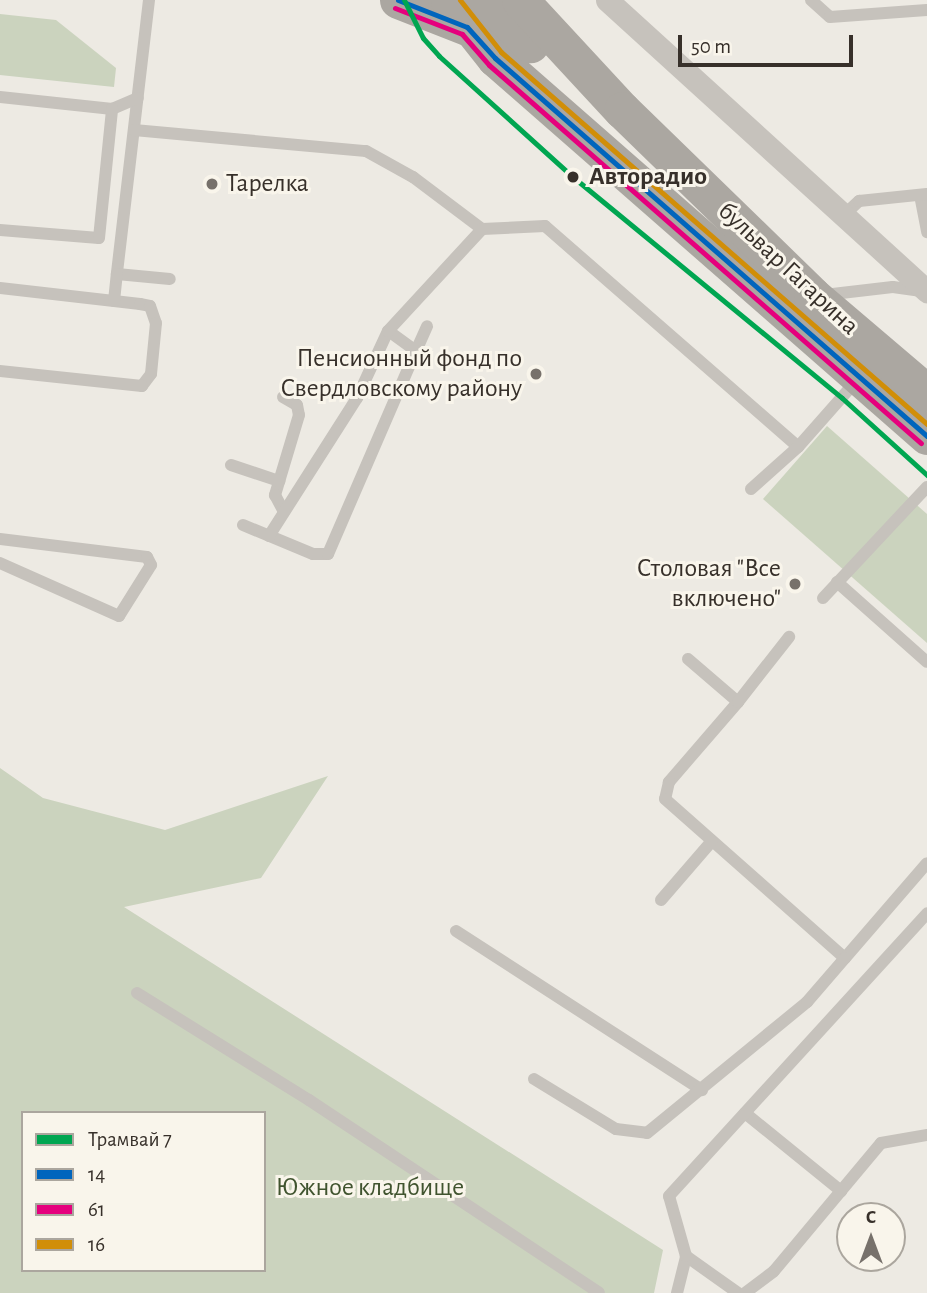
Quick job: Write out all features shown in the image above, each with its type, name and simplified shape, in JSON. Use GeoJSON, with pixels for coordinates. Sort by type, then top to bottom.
{"type":"FeatureCollection","features":[{"type":"Feature","properties":{"kind":"main road"},"geometry":{"type":"LineString","coordinates":[[398,0],[468,9]]}},
{"type":"Feature","properties":{"kind":"main road","name":"бульвар Гагарина"},"geometry":{"type":"LineString","coordinates":[[520,0],[622,110],[812,295],[927,436]]}},
{"type":"Feature","properties":{"kind":"main road","name":"бульвар Гагарина"},"geometry":{"type":"LineString","coordinates":[[468,9],[575,92],[622,110]]}},
{"type":"Feature","properties":{"kind":"main road","name":"бульвар Гагарина"},"geometry":{"type":"LineString","coordinates":[[468,9],[495,58],[869,366],[927,393]]}},
{"type":"Feature","properties":{"kind":"street"},"geometry":{"type":"LineString","coordinates":[[607,0],[927,293]]}},
{"type":"Feature","properties":{"kind":"lane"},"geometry":{"type":"LineString","coordinates":[[114,301],[149,0]]}},
{"type":"Feature","properties":{"kind":"lane"},"geometry":{"type":"LineString","coordinates":[[811,0],[830,17],[927,10]]}},
{"type":"Feature","properties":{"kind":"lane"},"geometry":{"type":"LineString","coordinates":[[0,97],[112,109],[138,97]]}},
{"type":"Feature","properties":{"kind":"lane"},"geometry":{"type":"LineString","coordinates":[[0,230],[99,238],[112,109]]}},
{"type":"Feature","properties":{"kind":"lane"},"geometry":{"type":"LineString","coordinates":[[134,130],[366,151],[413,177],[482,229],[545,226],[798,447]]}},
{"type":"Feature","properties":{"kind":"lane"},"geometry":{"type":"LineString","coordinates":[[844,215],[859,201],[923,195],[927,232]]}},
{"type":"Feature","properties":{"kind":"lane"},"geometry":{"type":"LineString","coordinates":[[269,536],[357,398],[388,331],[482,229]]}},
{"type":"Feature","properties":{"kind":"lane"},"geometry":{"type":"LineString","coordinates":[[117,274],[170,279]]}},
{"type":"Feature","properties":{"kind":"lane"},"geometry":{"type":"LineString","coordinates":[[812,295],[893,287],[927,293]]}},
{"type":"Feature","properties":{"kind":"lane"},"geometry":{"type":"LineString","coordinates":[[0,288],[150,306],[156,314],[148,382],[131,386],[0,371]]}},
{"type":"Feature","properties":{"kind":"lane"},"geometry":{"type":"LineString","coordinates":[[243,525],[313,554],[328,554],[427,326]]}},
{"type":"Feature","properties":{"kind":"lane"},"geometry":{"type":"LineString","coordinates":[[388,331],[416,351]]}},
{"type":"Feature","properties":{"kind":"lane"},"geometry":{"type":"LineString","coordinates":[[751,489],[798,447],[869,366]]}},
{"type":"Feature","properties":{"kind":"lane"},"geometry":{"type":"LineString","coordinates":[[284,397],[296,405],[299,415],[275,495],[284,512]]}},
{"type":"Feature","properties":{"kind":"lane"},"geometry":{"type":"LineString","coordinates":[[231,464],[279,481]]}},
{"type":"Feature","properties":{"kind":"lane"},"geometry":{"type":"LineString","coordinates":[[822,598],[927,486]]}},
{"type":"Feature","properties":{"kind":"lane"},"geometry":{"type":"LineString","coordinates":[[0,539],[146,557],[151,565],[119,616],[0,563]]}},
{"type":"Feature","properties":{"kind":"lane"},"geometry":{"type":"LineString","coordinates":[[837,582],[927,663]]}},
{"type":"Feature","properties":{"kind":"lane"},"geometry":{"type":"LineString","coordinates":[[789,637],[665,790],[671,808],[845,958]]}},
{"type":"Feature","properties":{"kind":"lane"},"geometry":{"type":"LineString","coordinates":[[688,659],[738,702]]}},
{"type":"Feature","properties":{"kind":"lane"},"geometry":{"type":"LineString","coordinates":[[661,900],[711,842]]}},
{"type":"Feature","properties":{"kind":"lane"},"geometry":{"type":"LineString","coordinates":[[534,1079],[616,1129],[647,1133],[807,1002],[927,863]]}},
{"type":"Feature","properties":{"kind":"lane"},"geometry":{"type":"LineString","coordinates":[[677,1293],[686,1256],[669,1196],[927,913]]}},
{"type":"Feature","properties":{"kind":"lane"},"geometry":{"type":"LineString","coordinates":[[457,931],[702,1090]]}},
{"type":"Feature","properties":{"kind":"lane"},"geometry":{"type":"LineString","coordinates":[[137,993],[309,1100],[600,1293]]}},
{"type":"Feature","properties":{"kind":"lane"},"geometry":{"type":"LineString","coordinates":[[745,1113],[841,1191]]}},
{"type":"Feature","properties":{"kind":"lane"},"geometry":{"type":"LineString","coordinates":[[745,1293],[774,1271],[881,1143],[927,1135]]}},
{"type":"Feature","properties":{"kind":"lane"},"geometry":{"type":"LineString","coordinates":[[686,1256],[738,1293]]}},
{"type":"Feature","properties":{"kind":"green space"},"geometry":{"type":"Polygon","coordinates":[[[0,14],[56,20],[116,68],[114,87],[0,75],[0,14]]]}},
{"type":"Feature","properties":{"kind":"green space"},"geometry":{"type":"Polygon","coordinates":[[[827,426],[927,514],[927,643],[763,499],[827,426]]]}},
{"type":"Feature","properties":{"kind":"green space","name":"Южное кладбище"},"geometry":{"type":"Polygon","coordinates":[[[0,768],[43,798],[165,830],[328,776],[261,878],[124,907],[663,1250],[654,1293],[0,1293],[0,768]]]}},
{"type":"Feature","properties":{"kind":"tram line","name":"7"},"geometry":{"type":"LineString","coordinates":[[404,0],[423,38],[439,56],[573,177],[842,398],[927,475]]}},
{"type":"Feature","properties":{"kind":"transit line","name":"14"},"geometry":{"type":"LineString","coordinates":[[398,0],[467,27],[495,58],[927,436]]}},
{"type":"Feature","properties":{"kind":"transit line","name":"16"},"geometry":{"type":"LineString","coordinates":[[460,0],[501,52],[927,424]]}},
{"type":"Feature","properties":{"kind":"transit line","name":"61"},"geometry":{"type":"LineString","coordinates":[[395,8],[462,34],[489,65],[921,443]]}},
{"type":"Feature","properties":{"kind":"place","name":"Авторадио"},"geometry":{"type":"Point","coordinates":[573,177]}},
{"type":"Feature","properties":{"kind":"place","name":"Тарелка"},"geometry":{"type":"Point","coordinates":[212,184]}},
{"type":"Feature","properties":{"kind":"place","name":"Пенсионный фонд по Свердловскому району"},"geometry":{"type":"Point","coordinates":[536,374]}},
{"type":"Feature","properties":{"kind":"place","name":"Столовая \"Все включено\""},"geometry":{"type":"Point","coordinates":[795,584]}}]}
